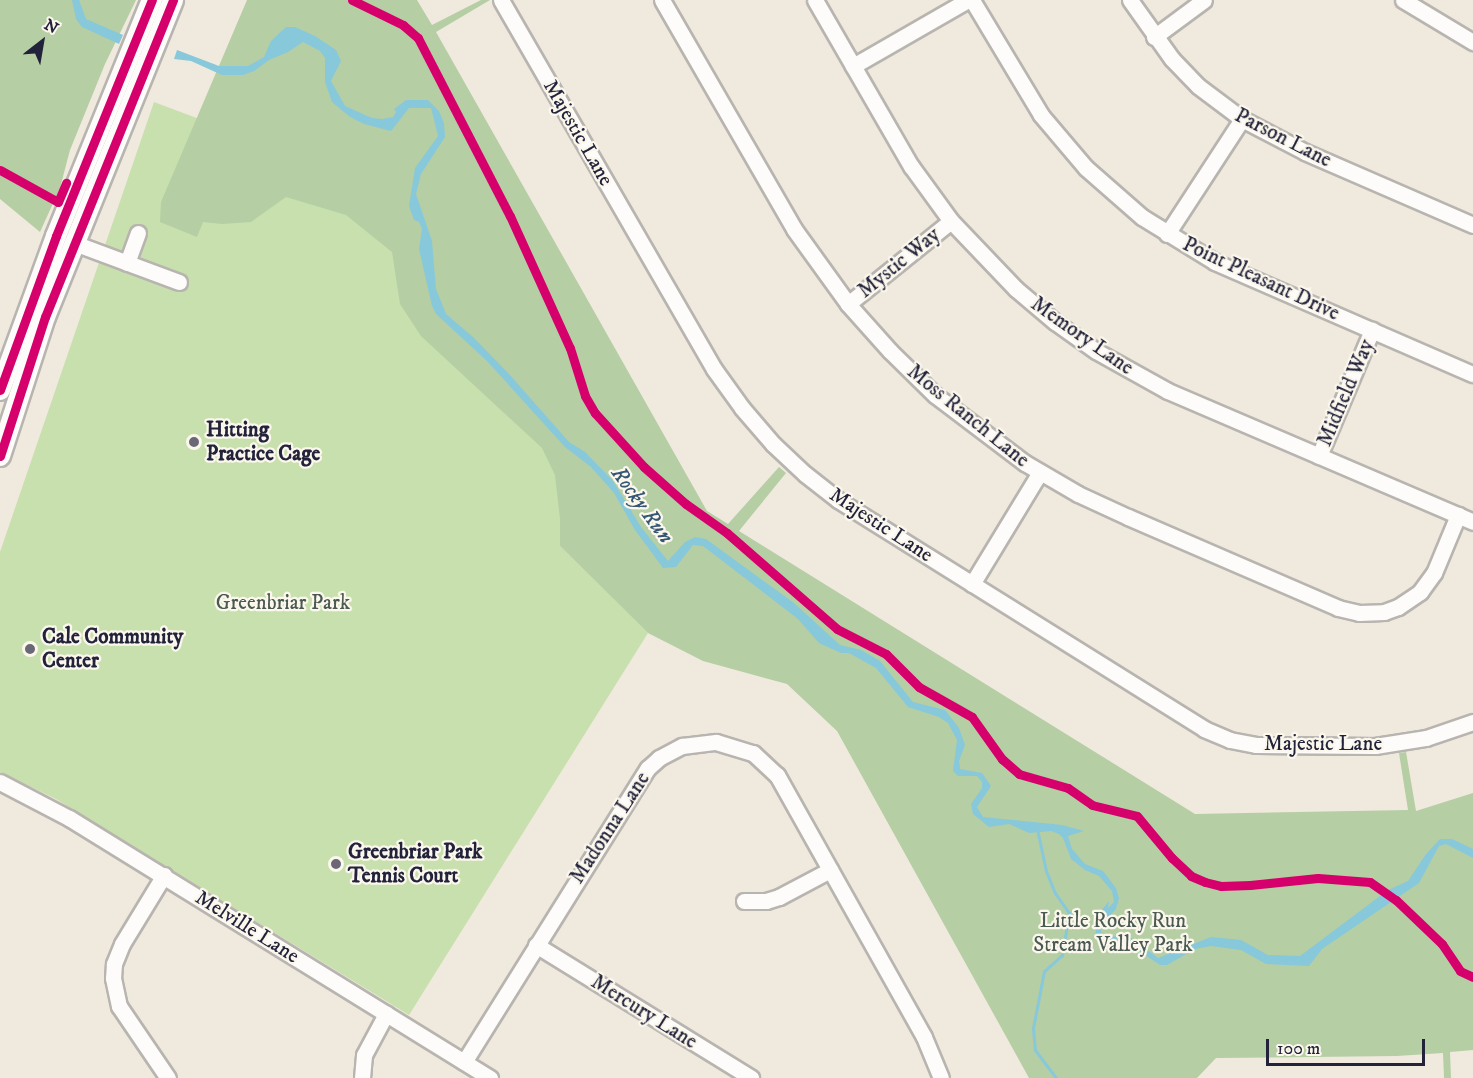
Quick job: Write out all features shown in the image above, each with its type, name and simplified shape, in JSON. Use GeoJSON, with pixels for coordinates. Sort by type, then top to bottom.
{"type":"FeatureCollection","features":[{"type":"Feature","properties":{"kind":"main road"},"geometry":{"type":"LineString","coordinates":[[0,390],[56,236],[152,0]]}},
{"type":"Feature","properties":{"kind":"main road"},"geometry":{"type":"LineString","coordinates":[[0,456],[30,360],[74,243],[173,0]]}},
{"type":"Feature","properties":{"kind":"street","name":"Majestic Lane"},"geometry":{"type":"LineString","coordinates":[[501,0],[700,346],[742,408],[773,444],[805,474],[838,500],[1204,729],[1230,740],[1256,745],[1375,746],[1426,738],[1473,722]]}},
{"type":"Feature","properties":{"kind":"street","name":"Moss Ranch Lane"},"geometry":{"type":"LineString","coordinates":[[662,0],[794,229],[848,304],[890,351],[935,395],[986,435],[1040,472],[1128,517],[1338,608],[1359,613],[1391,610],[1420,592],[1434,573],[1458,515]]}},
{"type":"Feature","properties":{"kind":"street","name":"Memory Lane"},"geometry":{"type":"LineString","coordinates":[[815,0],[911,166],[951,221],[1016,289],[1055,322],[1096,351],[1168,391],[1473,522]]}},
{"type":"Feature","properties":{"kind":"street"},"geometry":{"type":"LineString","coordinates":[[853,66],[970,0]]}},
{"type":"Feature","properties":{"kind":"street","name":"Point Pleasant Drive"},"geometry":{"type":"LineString","coordinates":[[970,0],[1022,87],[1062,142],[1112,193],[1167,234],[1215,262],[1473,374]]}},
{"type":"Feature","properties":{"kind":"street","name":"Parson Lane"},"geometry":{"type":"LineString","coordinates":[[1130,0],[1154,37],[1198,86],[1242,119],[1305,152],[1473,225]]}},
{"type":"Feature","properties":{"kind":"street"},"geometry":{"type":"LineString","coordinates":[[1154,37],[1204,0]]}},
{"type":"Feature","properties":{"kind":"street"},"geometry":{"type":"LineString","coordinates":[[1403,0],[1473,42]]}},
{"type":"Feature","properties":{"kind":"street"},"geometry":{"type":"LineString","coordinates":[[1167,234],[1242,119]]}},
{"type":"Feature","properties":{"kind":"street","name":"Mystic Way"},"geometry":{"type":"LineString","coordinates":[[848,304],[951,221]]}},
{"type":"Feature","properties":{"kind":"street"},"geometry":{"type":"LineString","coordinates":[[127,263],[138,233]]}},
{"type":"Feature","properties":{"kind":"street"},"geometry":{"type":"LineString","coordinates":[[74,243],[179,282]]}},
{"type":"Feature","properties":{"kind":"street","name":"Midfield Way"},"geometry":{"type":"LineString","coordinates":[[1319,456],[1372,330]]}},
{"type":"Feature","properties":{"kind":"street"},"geometry":{"type":"LineString","coordinates":[[972,584],[1040,472]]}},
{"type":"Feature","properties":{"kind":"street","name":"Madonna Lane"},"geometry":{"type":"LineString","coordinates":[[464,1062],[638,781],[659,758],[682,746],[706,741],[743,748],[768,764],[777,775],[924,1037],[941,1078]]}},
{"type":"Feature","properties":{"kind":"street","name":"Melville Lane"},"geometry":{"type":"LineString","coordinates":[[0,782],[69,818],[490,1078]]}},
{"type":"Feature","properties":{"kind":"street"},"geometry":{"type":"LineString","coordinates":[[744,901],[766,901],[779,897],[830,870]]}},
{"type":"Feature","properties":{"kind":"street"},"geometry":{"type":"LineString","coordinates":[[164,876],[122,944],[114,964],[113,978],[119,1006],[168,1078]]}},
{"type":"Feature","properties":{"kind":"street","name":"Mercury Lane"},"geometry":{"type":"LineString","coordinates":[[536,945],[751,1078]]}},
{"type":"Feature","properties":{"kind":"street"},"geometry":{"type":"LineString","coordinates":[[362,1078],[364,1055],[386,1014]]}},
{"type":"Feature","properties":{"kind":"green space"},"geometry":{"type":"Polygon","coordinates":[[[0,0],[136,0],[105,64],[70,150],[60,188],[40,232],[0,199],[0,0]]]}},
{"type":"Feature","properties":{"kind":"green space","name":"Little Rocky Run Stream Valley Park"},"geometry":{"type":"Polygon","coordinates":[[[247,0],[417,0],[432,25],[481,0],[490,0],[436,32],[707,511],[728,524],[779,467],[786,473],[739,531],[1195,814],[1408,810],[1399,753],[1406,752],[1416,811],[1473,793],[1473,1050],[1450,1052],[1451,1078],[1444,1078],[1443,1053],[1397,1056],[1216,1058],[1197,1078],[1029,1078],[837,731],[787,684],[703,661],[648,633],[560,546],[560,519],[555,475],[542,448],[421,336],[400,304],[392,252],[346,215],[286,197],[251,222],[222,224],[203,222],[197,237],[160,222],[161,202],[247,0]]]}},
{"type":"Feature","properties":{"kind":"green space","name":"Greenbriar Park"},"geometry":{"type":"Polygon","coordinates":[[[154,102],[378,186],[612,478],[560,519],[560,546],[648,633],[409,1015],[56,799],[0,772],[0,552],[154,102]]]}},
{"type":"Feature","properties":{"kind":"water"},"geometry":{"type":"Polygon","coordinates":[[[72,0],[79,0],[86,19],[123,35],[119,44],[82,27],[76,19],[72,0]]]}},
{"type":"Feature","properties":{"kind":"water","name":"Rocky Run"},"geometry":{"type":"Polygon","coordinates":[[[286,27],[295,27],[315,36],[336,50],[341,61],[331,81],[345,106],[372,118],[382,119],[393,117],[396,112],[394,109],[406,100],[428,100],[439,111],[444,123],[445,137],[421,174],[416,194],[432,241],[436,289],[446,314],[473,337],[509,374],[569,442],[585,452],[613,481],[641,527],[668,561],[685,542],[695,537],[706,539],[794,603],[840,645],[861,650],[880,661],[913,702],[945,710],[959,728],[965,745],[959,761],[960,769],[982,773],[991,786],[977,807],[983,817],[1062,825],[1084,831],[1068,836],[1072,849],[1085,864],[1103,871],[1116,888],[1119,898],[1116,909],[1100,926],[1102,936],[1130,937],[1158,958],[1211,937],[1241,940],[1268,955],[1300,956],[1388,890],[1408,881],[1426,854],[1440,839],[1452,839],[1473,849],[1473,858],[1446,844],[1439,846],[1419,883],[1322,949],[1309,966],[1266,964],[1241,950],[1211,946],[1195,949],[1167,965],[1160,965],[1127,943],[1108,944],[1101,941],[1096,935],[1095,924],[1097,916],[1109,901],[1108,908],[1114,902],[1112,891],[1099,876],[1085,870],[1071,859],[1063,838],[1059,834],[1051,831],[1029,833],[1009,824],[989,827],[973,814],[971,804],[982,788],[982,782],[977,776],[958,776],[953,771],[957,740],[948,723],[939,717],[908,707],[876,668],[849,653],[841,653],[819,643],[798,619],[703,546],[693,545],[676,567],[663,568],[635,530],[614,493],[591,467],[565,447],[487,361],[436,314],[432,306],[419,249],[422,229],[419,222],[414,220],[409,206],[415,168],[438,136],[431,108],[409,108],[391,131],[364,124],[350,117],[332,102],[325,82],[325,58],[320,51],[303,42],[243,75],[222,75],[191,61],[174,59],[177,50],[219,66],[248,66],[264,57],[271,41],[286,27]]]}},
{"type":"Feature","properties":{"kind":"waterway"},"geometry":{"type":"LineString","coordinates":[[1037,829],[1046,871],[1055,893],[1069,913],[1062,955],[1044,971],[1033,1028],[1035,1050],[1056,1078]]}},
{"type":"Feature","properties":{"kind":"cycle path"},"geometry":{"type":"LineString","coordinates":[[0,390],[56,236],[152,0]]}},
{"type":"Feature","properties":{"kind":"cycle path"},"geometry":{"type":"LineString","coordinates":[[0,456],[45,317],[173,0]]}},
{"type":"Feature","properties":{"kind":"cycle path"},"geometry":{"type":"LineString","coordinates":[[352,0],[403,25],[418,38],[510,216],[570,348],[585,396],[595,413],[644,467],[686,504],[727,533],[837,629],[886,654],[919,687],[972,717],[1002,759],[1019,774],[1068,788],[1092,805],[1137,816],[1172,858],[1191,876],[1205,882],[1221,886],[1318,878],[1370,882],[1396,900],[1442,944],[1460,971],[1473,977]]}},
{"type":"Feature","properties":{"kind":"cycle path"},"geometry":{"type":"LineString","coordinates":[[0,170],[58,202],[66,183]]}},
{"type":"Feature","properties":{"kind":"place","name":"Hitting Practice Cage"},"geometry":{"type":"Point","coordinates":[194,442]}},
{"type":"Feature","properties":{"kind":"place","name":"Cale Community Center"},"geometry":{"type":"Point","coordinates":[30,649]}},
{"type":"Feature","properties":{"kind":"place","name":"Greenbriar Park Tennis Court"},"geometry":{"type":"Point","coordinates":[336,864]}}]}
